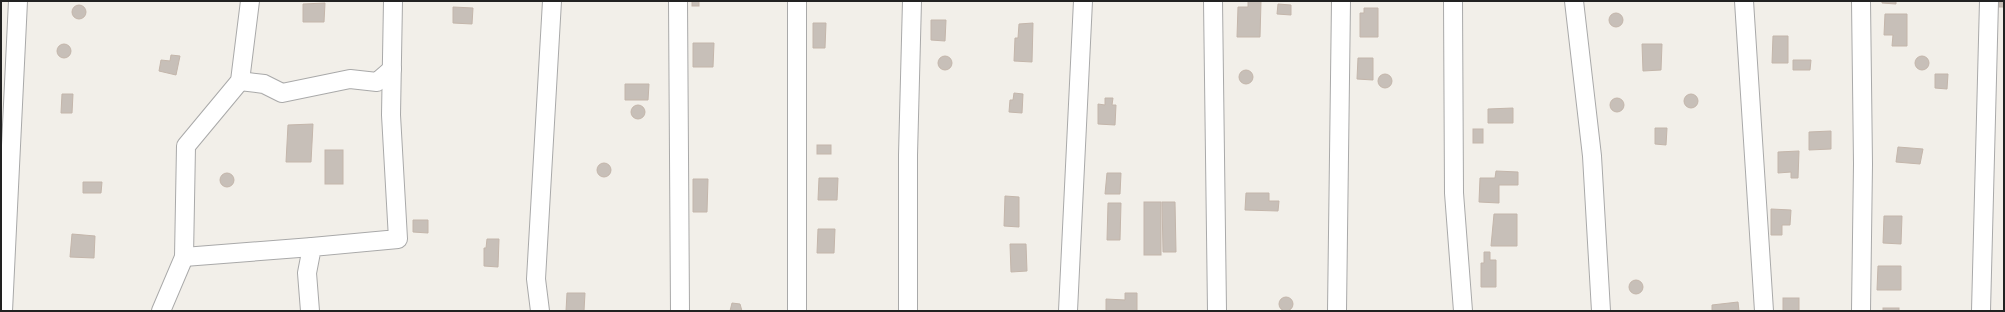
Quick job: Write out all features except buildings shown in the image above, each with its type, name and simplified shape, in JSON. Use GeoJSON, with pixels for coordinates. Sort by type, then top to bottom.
{"type":"FeatureCollection","features":[{"type":"Feature","properties":{"kind":"street"},"geometry":{"type":"LineString","coordinates":[[2,311],[18,1]]}},
{"type":"Feature","properties":{"kind":"street"},"geometry":{"type":"LineString","coordinates":[[161,311],[184,257],[186,146],[240,81],[250,1]]}},
{"type":"Feature","properties":{"kind":"street"},"geometry":{"type":"LineString","coordinates":[[184,257],[380,242],[398,238],[391,115],[393,1]]}},
{"type":"Feature","properties":{"kind":"street"},"geometry":{"type":"LineString","coordinates":[[540,311],[536,279],[552,1]]}},
{"type":"Feature","properties":{"kind":"street"},"geometry":{"type":"LineString","coordinates":[[678,1],[680,311]]}},
{"type":"Feature","properties":{"kind":"street"},"geometry":{"type":"LineString","coordinates":[[797,1],[797,311]]}},
{"type":"Feature","properties":{"kind":"street"},"geometry":{"type":"LineString","coordinates":[[908,311],[908,156],[912,1]]}},
{"type":"Feature","properties":{"kind":"street"},"geometry":{"type":"LineString","coordinates":[[1068,311],[1083,1]]}},
{"type":"Feature","properties":{"kind":"street"},"geometry":{"type":"LineString","coordinates":[[1213,1],[1217,311]]}},
{"type":"Feature","properties":{"kind":"street"},"geometry":{"type":"LineString","coordinates":[[1337,311],[1341,1]]}},
{"type":"Feature","properties":{"kind":"street"},"geometry":{"type":"LineString","coordinates":[[1453,1],[1454,193],[1463,311]]}},
{"type":"Feature","properties":{"kind":"street"},"geometry":{"type":"LineString","coordinates":[[1574,1],[1592,156],[1601,311]]}},
{"type":"Feature","properties":{"kind":"street"},"geometry":{"type":"LineString","coordinates":[[1744,1],[1764,311]]}},
{"type":"Feature","properties":{"kind":"street"},"geometry":{"type":"LineString","coordinates":[[1861,1],[1863,164],[1861,311]]}},
{"type":"Feature","properties":{"kind":"street"},"geometry":{"type":"LineString","coordinates":[[1981,311],[1989,1]]}},
{"type":"Feature","properties":{"kind":"street"},"geometry":{"type":"LineString","coordinates":[[240,81],[264,84],[282,94],[350,79],[377,82],[392,69]]}},
{"type":"Feature","properties":{"kind":"street"},"geometry":{"type":"LineString","coordinates":[[310,311],[308,273],[312,247]]}}]}
